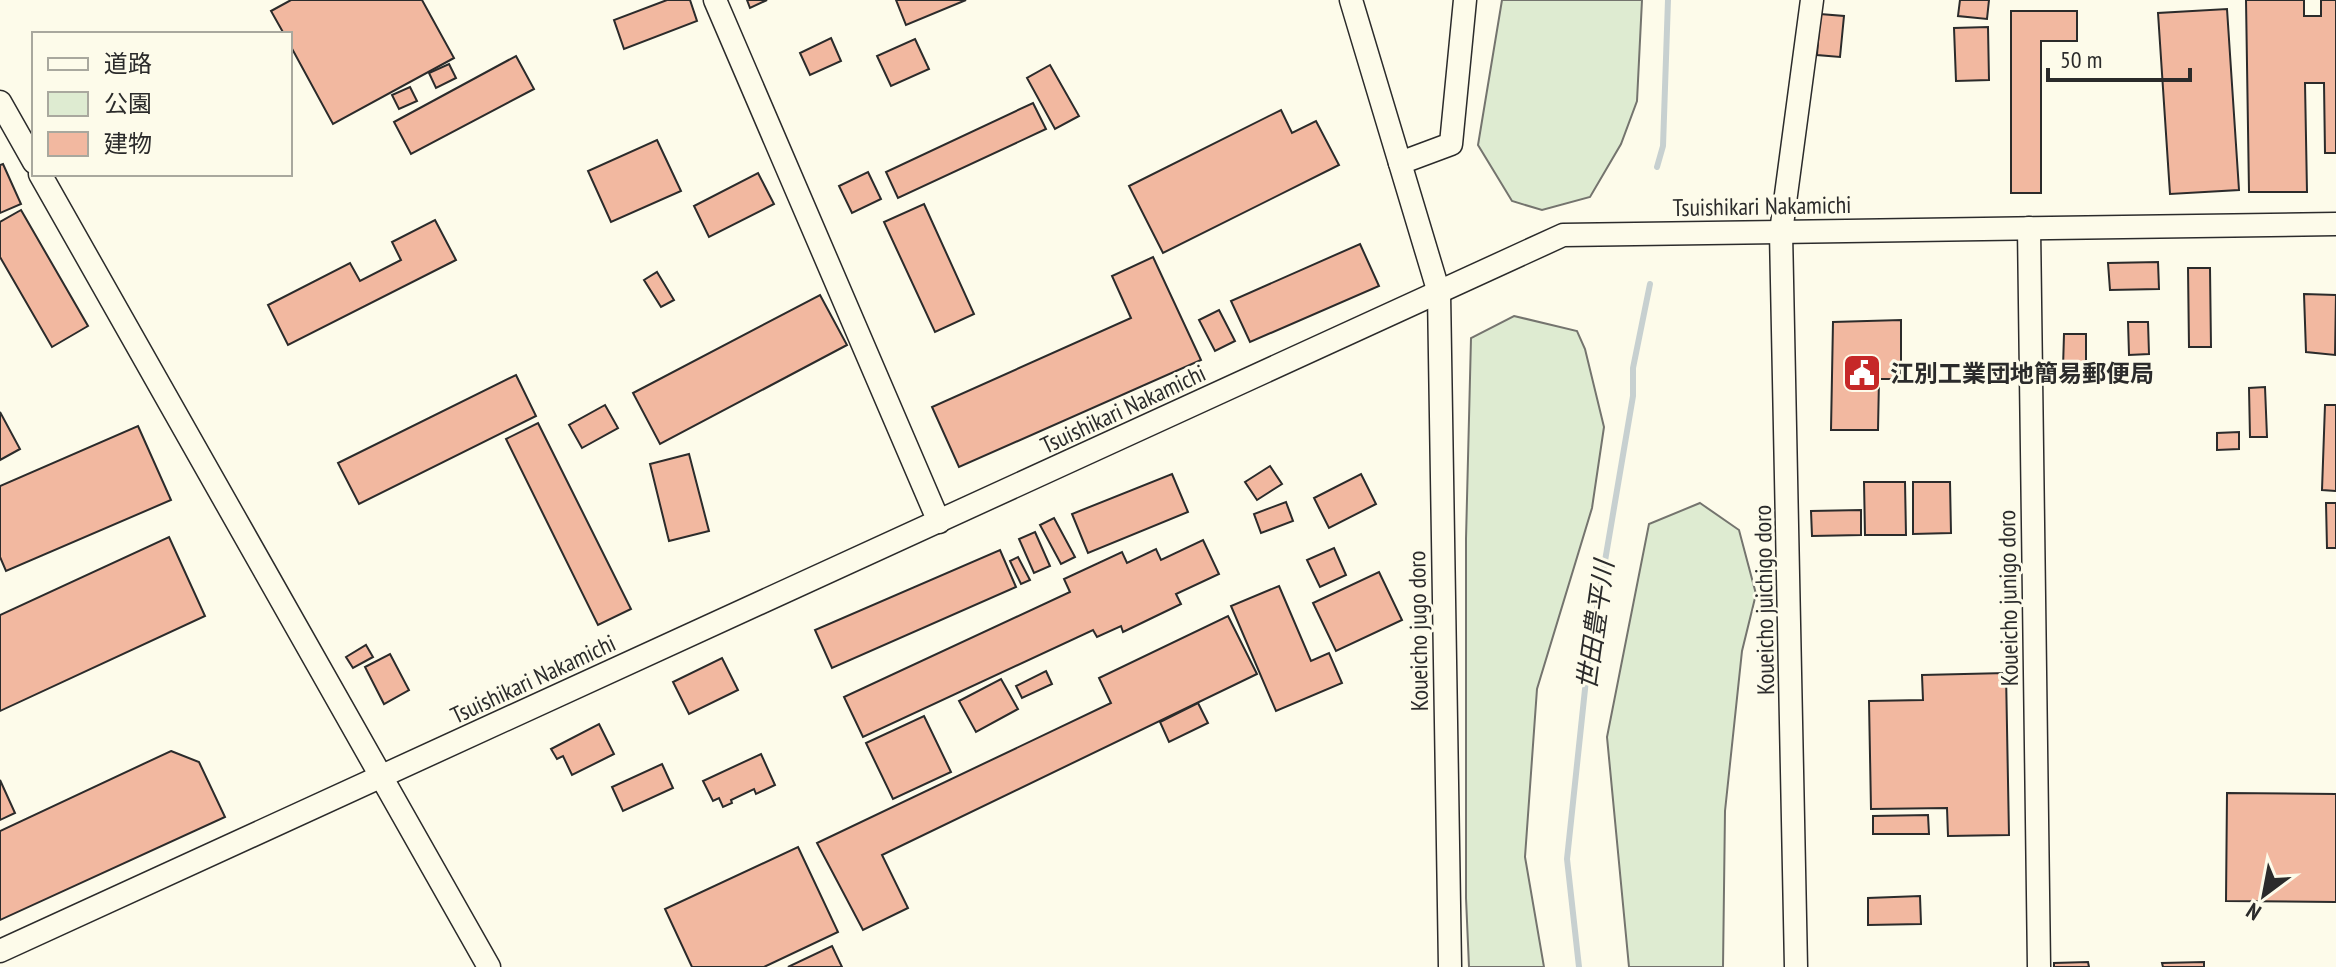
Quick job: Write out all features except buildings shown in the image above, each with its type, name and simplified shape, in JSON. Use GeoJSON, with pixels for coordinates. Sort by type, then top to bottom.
{"type":"FeatureCollection","features":[{"type":"Feature","properties":{"kind":"street"},"geometry":{"type":"LineString","coordinates":[[715,0],[939,522]]}},
{"type":"Feature","properties":{"kind":"street","name":"Koueicho jugo doro"},"geometry":{"type":"LineString","coordinates":[[1351,0],[1439,293],[1450,967]]}},
{"type":"Feature","properties":{"kind":"street"},"geometry":{"type":"LineString","coordinates":[[1400,163],[1451,144],[1465,0]]}},
{"type":"Feature","properties":{"kind":"street","name":"Koueicho juichigo doro"},"geometry":{"type":"LineString","coordinates":[[1796,967],[1781,232],[1812,0]]}},
{"type":"Feature","properties":{"kind":"street"},"geometry":{"type":"LineString","coordinates":[[0,102],[32,158]]}},
{"type":"Feature","properties":{"kind":"street"},"geometry":{"type":"LineString","coordinates":[[41,176],[489,967]]}},
{"type":"Feature","properties":{"kind":"street","name":"Tsuishikari Nakamichi"},"geometry":{"type":"LineString","coordinates":[[0,951],[1563,235],[2336,224]]}},
{"type":"Feature","properties":{"kind":"street","name":"Koueicho junigo doro"},"geometry":{"type":"LineString","coordinates":[[2029,228],[2039,967]]}},
{"type":"Feature","properties":{"kind":"green space"},"geometry":{"type":"Polygon","coordinates":[[[1502,0],[1642,0],[1637,101],[1621,144],[1590,197],[1542,210],[1512,201],[1478,145],[1502,0]]]}},
{"type":"Feature","properties":{"kind":"green space"},"geometry":{"type":"Polygon","coordinates":[[[1514,316],[1577,331],[1585,349],[1604,427],[1592,508],[1537,689],[1525,857],[1544,967],[1469,967],[1466,898],[1466,539],[1471,338],[1514,316]]]}},
{"type":"Feature","properties":{"kind":"green space"},"geometry":{"type":"Polygon","coordinates":[[[1700,503],[1739,530],[1756,594],[1742,651],[1725,811],[1723,967],[1629,967],[1607,737],[1649,524],[1700,503]]]}},
{"type":"Feature","properties":{"kind":"waterway","name":"世田豊平川"},"geometry":{"type":"LineString","coordinates":[[1657,167],[1663,146],[1668,0]]}},
{"type":"Feature","properties":{"kind":"waterway","name":"世田豊平川"},"geometry":{"type":"LineString","coordinates":[[1579,967],[1567,859],[1588,661],[1633,396],[1633,368],[1650,284]]}},
{"type":"Feature","properties":{"kind":"place","name":"江別工業団地簡易郵便局"},"geometry":{"type":"Point","coordinates":[1862,373]}}]}
